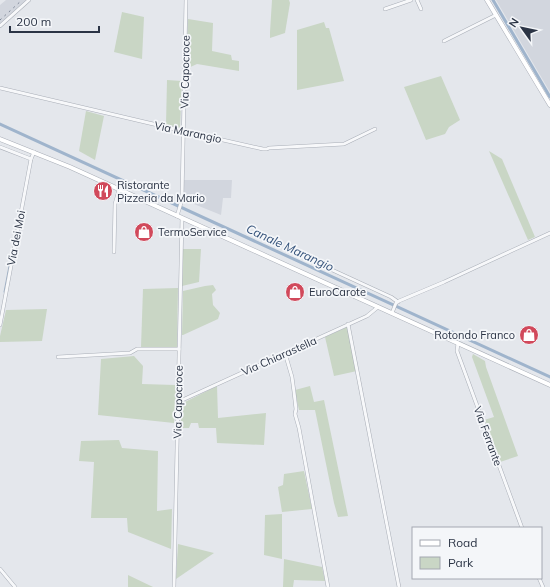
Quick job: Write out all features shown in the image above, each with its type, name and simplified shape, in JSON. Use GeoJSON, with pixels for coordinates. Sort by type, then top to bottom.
{"type":"FeatureCollection","features":[{"type":"Feature","properties":{"kind":"main road"},"geometry":{"type":"LineString","coordinates":[[487,0],[550,105]]}},
{"type":"Feature","properties":{"kind":"main road"},"geometry":{"type":"LineString","coordinates":[[0,139],[34,152],[177,214],[182,218],[378,307],[393,311],[458,343],[550,385]]}},
{"type":"Feature","properties":{"kind":"street"},"geometry":{"type":"LineString","coordinates":[[0,26],[29,0]]}},
{"type":"Feature","properties":{"kind":"street","name":"Via Capocroce"},"geometry":{"type":"LineString","coordinates":[[177,214],[181,204],[186,0]]}},
{"type":"Feature","properties":{"kind":"street"},"geometry":{"type":"LineString","coordinates":[[385,9],[411,0]]}},
{"type":"Feature","properties":{"kind":"street"},"geometry":{"type":"LineString","coordinates":[[418,0],[421,9]]}},
{"type":"Feature","properties":{"kind":"street"},"geometry":{"type":"LineString","coordinates":[[444,41],[496,15]]}},
{"type":"Feature","properties":{"kind":"street","name":"Via Marangio"},"geometry":{"type":"LineString","coordinates":[[0,88],[263,149],[344,144],[374,129]]}},
{"type":"Feature","properties":{"kind":"street"},"geometry":{"type":"LineString","coordinates":[[0,147],[31,158]]}},
{"type":"Feature","properties":{"kind":"street","name":"Via dei Moi"},"geometry":{"type":"LineString","coordinates":[[0,325],[31,158],[34,152]]}},
{"type":"Feature","properties":{"kind":"street"},"geometry":{"type":"LineString","coordinates":[[114,252],[114,204],[119,190]]}},
{"type":"Feature","properties":{"kind":"street","name":"Via Capocroce"},"geometry":{"type":"LineString","coordinates":[[174,587],[182,218]]}},
{"type":"Feature","properties":{"kind":"street"},"geometry":{"type":"LineString","coordinates":[[393,311],[397,302],[550,233]]}},
{"type":"Feature","properties":{"kind":"street"},"geometry":{"type":"LineString","coordinates":[[316,263],[391,297],[397,302]]}},
{"type":"Feature","properties":{"kind":"street","name":"Via Chiarastella"},"geometry":{"type":"LineString","coordinates":[[178,402],[367,316],[378,307]]}},
{"type":"Feature","properties":{"kind":"street"},"geometry":{"type":"LineString","coordinates":[[348,324],[399,587]]}},
{"type":"Feature","properties":{"kind":"street","name":"Via Ferrante"},"geometry":{"type":"LineString","coordinates":[[458,343],[457,351],[522,527]]}},
{"type":"Feature","properties":{"kind":"street"},"geometry":{"type":"LineString","coordinates":[[58,357],[130,353],[137,349],[179,349]]}},
{"type":"Feature","properties":{"kind":"street"},"geometry":{"type":"LineString","coordinates":[[285,353],[292,378],[296,409],[295,414],[299,428],[328,587]]}},
{"type":"Feature","properties":{"kind":"street"},"geometry":{"type":"LineString","coordinates":[[0,569],[15,587]]}},
{"type":"Feature","properties":{"kind":"shaded area"},"geometry":{"type":"Polygon","coordinates":[[[6,0],[27,0],[0,24],[0,5],[6,0]]]}},
{"type":"Feature","properties":{"kind":"shaded area"},"geometry":{"type":"Polygon","coordinates":[[[496,0],[550,0],[550,92],[496,0]]]}},
{"type":"Feature","properties":{"kind":"shaded area"},"geometry":{"type":"Polygon","coordinates":[[[184,180],[232,180],[231,198],[223,198],[221,215],[184,200],[184,180]]]}},
{"type":"Feature","properties":{"kind":"green space"},"geometry":{"type":"Polygon","coordinates":[[[272,0],[289,0],[290,3],[285,33],[270,38],[270,32],[272,0]]]}},
{"type":"Feature","properties":{"kind":"green space"},"geometry":{"type":"Polygon","coordinates":[[[122,12],[144,17],[142,59],[114,52],[122,12]]]}},
{"type":"Feature","properties":{"kind":"green space"},"geometry":{"type":"Polygon","coordinates":[[[188,19],[213,23],[212,51],[231,55],[232,60],[239,61],[239,71],[197,64],[186,69],[188,19]]]}},
{"type":"Feature","properties":{"kind":"green space"},"geometry":{"type":"Polygon","coordinates":[[[324,22],[326,28],[329,28],[344,81],[297,90],[297,30],[324,22]]]}},
{"type":"Feature","properties":{"kind":"green space"},"geometry":{"type":"Polygon","coordinates":[[[441,76],[460,120],[449,127],[445,134],[426,140],[404,87],[441,76]]]}},
{"type":"Feature","properties":{"kind":"green space"},"geometry":{"type":"Polygon","coordinates":[[[167,80],[182,81],[180,128],[166,125],[167,80]]]}},
{"type":"Feature","properties":{"kind":"green space"},"geometry":{"type":"Polygon","coordinates":[[[86,111],[104,116],[95,160],[79,151],[86,111]]]}},
{"type":"Feature","properties":{"kind":"green space"},"geometry":{"type":"Polygon","coordinates":[[[489,151],[502,159],[535,237],[528,240],[489,151]]]}},
{"type":"Feature","properties":{"kind":"green space"},"geometry":{"type":"Polygon","coordinates":[[[183,249],[201,249],[199,282],[182,286],[183,249]]]}},
{"type":"Feature","properties":{"kind":"green space"},"geometry":{"type":"Polygon","coordinates":[[[213,285],[216,290],[212,294],[213,305],[220,313],[218,319],[182,335],[183,291],[213,285]]]}},
{"type":"Feature","properties":{"kind":"green space"},"geometry":{"type":"Polygon","coordinates":[[[178,288],[177,347],[141,347],[143,289],[178,288]]]}},
{"type":"Feature","properties":{"kind":"green space"},"geometry":{"type":"Polygon","coordinates":[[[47,309],[42,341],[0,342],[6,310],[47,309]]]}},
{"type":"Feature","properties":{"kind":"green space"},"geometry":{"type":"Polygon","coordinates":[[[347,327],[357,371],[334,376],[325,337],[347,327]]]}},
{"type":"Feature","properties":{"kind":"green space"},"geometry":{"type":"Polygon","coordinates":[[[473,354],[485,361],[518,456],[500,462],[484,420],[494,417],[472,357],[473,354]]]}},
{"type":"Feature","properties":{"kind":"green space"},"geometry":{"type":"Polygon","coordinates":[[[134,356],[143,366],[142,384],[175,385],[177,387],[174,423],[98,415],[101,359],[134,356]]]}},
{"type":"Feature","properties":{"kind":"green space"},"geometry":{"type":"Polygon","coordinates":[[[217,386],[218,418],[266,413],[264,445],[217,443],[216,428],[199,428],[198,423],[191,423],[189,428],[181,428],[181,404],[217,386]]]}},
{"type":"Feature","properties":{"kind":"green space"},"geometry":{"type":"Polygon","coordinates":[[[310,386],[314,402],[324,400],[348,516],[338,517],[315,410],[299,410],[295,390],[310,386]]]}},
{"type":"Feature","properties":{"kind":"green space"},"geometry":{"type":"Polygon","coordinates":[[[119,440],[122,448],[158,451],[157,511],[172,509],[171,549],[128,532],[127,518],[91,518],[94,462],[79,461],[81,441],[119,440]]]}},
{"type":"Feature","properties":{"kind":"green space"},"geometry":{"type":"Polygon","coordinates":[[[304,471],[312,509],[282,512],[278,487],[283,485],[284,474],[304,471]]]}},
{"type":"Feature","properties":{"kind":"green space"},"geometry":{"type":"Polygon","coordinates":[[[282,514],[282,559],[264,555],[265,515],[282,514]]]}},
{"type":"Feature","properties":{"kind":"green space"},"geometry":{"type":"Polygon","coordinates":[[[178,544],[214,553],[176,579],[178,544]]]}},
{"type":"Feature","properties":{"kind":"green space"},"geometry":{"type":"Polygon","coordinates":[[[284,559],[322,567],[325,581],[294,580],[293,587],[283,587],[284,559]]]}},
{"type":"Feature","properties":{"kind":"green space"},"geometry":{"type":"Polygon","coordinates":[[[128,575],[153,587],[128,587],[128,575]]]}},
{"type":"Feature","properties":{"kind":"waterway"},"geometry":{"type":"LineString","coordinates":[[493,0],[550,97]]}},
{"type":"Feature","properties":{"kind":"waterway","name":"Canale Marangio"},"geometry":{"type":"LineString","coordinates":[[0,124],[550,377]]}},
{"type":"Feature","properties":{"kind":"waterway"},"geometry":{"type":"LineString","coordinates":[[4,292],[10,261]]}},
{"type":"Feature","properties":{"kind":"railway"},"geometry":{"type":"LineString","coordinates":[[0,20],[22,0]]}},
{"type":"Feature","properties":{"kind":"place","name":"Ristorante Pizzeria da Mario"},"geometry":{"type":"Point","coordinates":[103,191]}},
{"type":"Feature","properties":{"kind":"place","name":"TermoService"},"geometry":{"type":"Point","coordinates":[144,232]}},
{"type":"Feature","properties":{"kind":"place","name":"EuroCarote"},"geometry":{"type":"Point","coordinates":[295,292]}},
{"type":"Feature","properties":{"kind":"place","name":"Rotondo Franco"},"geometry":{"type":"Point","coordinates":[529,335]}}]}
